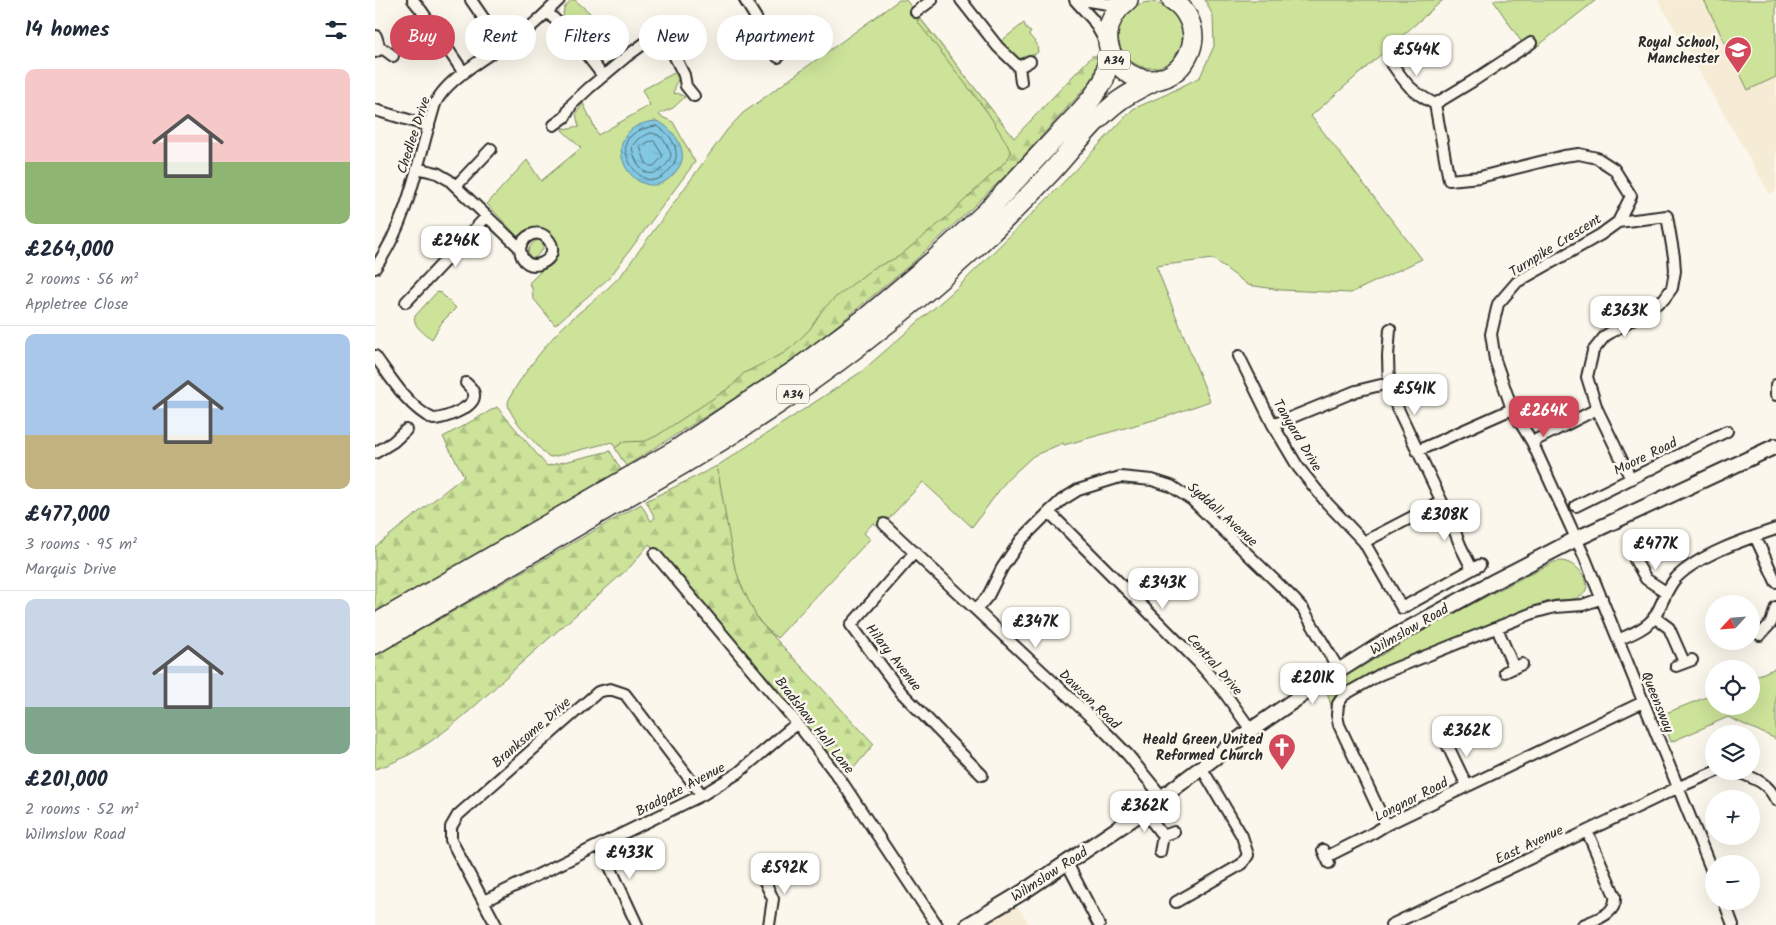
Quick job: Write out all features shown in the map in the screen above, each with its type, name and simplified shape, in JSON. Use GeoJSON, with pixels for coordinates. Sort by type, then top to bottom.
{"type":"FeatureCollection","features":[{"type":"Feature","properties":{"kind":"highway","name":"A34"},"geometry":{"type":"LineString","coordinates":[[375,624],[676,450],[793,372],[868,316],[986,212],[1049,146],[1099,88],[1107,69],[1109,49],[1107,35],[1111,20],[1118,8],[1128,0]]}},
{"type":"Feature","properties":{"kind":"highway","name":"A34"},"geometry":{"type":"LineString","coordinates":[[375,644],[763,415],[811,382],[877,332],[960,262],[1051,172],[1110,108],[1129,94],[1175,72],[1183,64],[1191,48],[1192,29],[1186,14],[1177,2]]}},
{"type":"Feature","properties":{"kind":"highway","name":"A34"},"geometry":{"type":"LineString","coordinates":[[1109,49],[1117,64],[1132,75],[1149,79],[1160,78]]}},
{"type":"Feature","properties":{"kind":"main road","name":"Wilmslow Road"},"geometry":{"type":"LineString","coordinates":[[968,925],[1023,892],[1144,811],[1251,730],[1381,644],[1577,539],[1776,446]]}},
{"type":"Feature","properties":{"kind":"street"},"geometry":{"type":"LineString","coordinates":[[413,0],[464,72]]}},
{"type":"Feature","properties":{"kind":"street"},"geometry":{"type":"LineString","coordinates":[[471,0],[481,15]]}},
{"type":"Feature","properties":{"kind":"street","name":"Chedlee Drive"},"geometry":{"type":"LineString","coordinates":[[375,268],[399,224],[435,104],[441,92],[464,72],[528,29],[559,0]]}},
{"type":"Feature","properties":{"kind":"street"},"geometry":{"type":"LineString","coordinates":[[745,0],[755,15]]}},
{"type":"Feature","properties":{"kind":"street"},"geometry":{"type":"LineString","coordinates":[[915,12],[931,0]]}},
{"type":"Feature","properties":{"kind":"street"},"geometry":{"type":"LineString","coordinates":[[961,0],[997,48],[1019,67],[1021,82]]}},
{"type":"Feature","properties":{"kind":"street"},"geometry":{"type":"LineString","coordinates":[[1075,0],[1093,20],[1109,49]]}},
{"type":"Feature","properties":{"kind":"street"},"geometry":{"type":"LineString","coordinates":[[1083,0],[1108,4],[1128,0]]}},
{"type":"Feature","properties":{"kind":"street"},"geometry":{"type":"LineString","coordinates":[[547,12],[573,37],[603,76]]}},
{"type":"Feature","properties":{"kind":"street"},"geometry":{"type":"LineString","coordinates":[[376,36],[377,51],[385,50],[390,54]]}},
{"type":"Feature","properties":{"kind":"street"},"geometry":{"type":"LineString","coordinates":[[554,125],[565,117],[572,104],[603,76],[644,43],[655,39],[670,47],[684,75],[686,86],[694,96]]}},
{"type":"Feature","properties":{"kind":"street"},"geometry":{"type":"LineString","coordinates":[[1390,61],[1411,90],[1435,104],[1531,43]]}},
{"type":"Feature","properties":{"kind":"street"},"geometry":{"type":"LineString","coordinates":[[1019,67],[1030,61]]}},
{"type":"Feature","properties":{"kind":"street","name":"Turnpike Crescent"},"geometry":{"type":"LineString","coordinates":[[1435,104],[1449,180],[1480,177],[1563,156],[1579,154],[1597,158],[1614,169],[1631,196],[1618,222],[1600,235],[1517,282],[1498,304],[1491,334],[1495,360],[1512,409],[1532,442],[1577,539]]}},
{"type":"Feature","properties":{"kind":"street"},"geometry":{"type":"LineString","coordinates":[[375,110],[429,126]]}},
{"type":"Feature","properties":{"kind":"street"},"geometry":{"type":"LineString","coordinates":[[456,186],[491,149]]}},
{"type":"Feature","properties":{"kind":"street"},"geometry":{"type":"LineString","coordinates":[[417,168],[437,173],[456,186],[520,248]]}},
{"type":"Feature","properties":{"kind":"street"},"geometry":{"type":"LineString","coordinates":[[406,302],[487,216]]}},
{"type":"Feature","properties":{"kind":"street","name":"Turnpike Crescent"},"geometry":{"type":"LineString","coordinates":[[1597,409],[1587,377],[1593,351],[1605,336],[1664,299],[1672,288],[1675,271],[1667,216],[1618,222]]}},
{"type":"Feature","properties":{"kind":"street"},"geometry":{"type":"LineString","coordinates":[[1364,542],[1441,502],[1389,390],[1388,356],[1390,329]]}},
{"type":"Feature","properties":{"kind":"street"},"geometry":{"type":"LineString","coordinates":[[375,356],[407,397],[433,419],[460,411],[473,401],[473,392],[466,383]]}},
{"type":"Feature","properties":{"kind":"street","name":"Tanyard Drive"},"geometry":{"type":"LineString","coordinates":[[1239,356],[1273,425],[1298,466],[1327,503],[1364,542],[1402,608],[1476,567],[1441,502]]}},
{"type":"Feature","properties":{"kind":"street"},"geometry":{"type":"LineString","coordinates":[[1273,425],[1356,391],[1389,383]]}},
{"type":"Feature","properties":{"kind":"street"},"geometry":{"type":"LineString","coordinates":[[1776,385],[1776,395]]}},
{"type":"Feature","properties":{"kind":"street"},"geometry":{"type":"LineString","coordinates":[[1417,451],[1512,409]]}},
{"type":"Feature","properties":{"kind":"street"},"geometry":{"type":"LineString","coordinates":[[1532,442],[1597,409],[1631,479]]}},
{"type":"Feature","properties":{"kind":"street"},"geometry":{"type":"LineString","coordinates":[[375,453],[393,442],[406,430]]}},
{"type":"Feature","properties":{"kind":"street","name":"Moore Road"},"geometry":{"type":"LineString","coordinates":[[1576,506],[1727,431]]}},
{"type":"Feature","properties":{"kind":"street","name":"Syddall Avenue"},"geometry":{"type":"LineString","coordinates":[[976,610],[988,596],[1021,540],[1062,500],[1078,490],[1120,476],[1153,480],[1171,486],[1192,500],[1294,599],[1303,609],[1339,670]]}},
{"type":"Feature","properties":{"kind":"street","name":"Central Drive"},"geometry":{"type":"LineString","coordinates":[[1049,512],[1198,662],[1224,692],[1251,730]]}},
{"type":"Feature","properties":{"kind":"street","name":"Dawson Road"},"geometry":{"type":"LineString","coordinates":[[884,524],[1095,721],[1128,755],[1162,798]]}},
{"type":"Feature","properties":{"kind":"street"},"geometry":{"type":"LineString","coordinates":[[1618,640],[1637,631],[1654,617],[1677,577],[1692,566],[1734,543],[1776,529]]}},
{"type":"Feature","properties":{"kind":"street"},"geometry":{"type":"LineString","coordinates":[[1755,536],[1776,582]]}},
{"type":"Feature","properties":{"kind":"street","name":"Queensway"},"geometry":{"type":"LineString","coordinates":[[1577,539],[1706,855]]}},
{"type":"Feature","properties":{"kind":"street","name":"Hilary Avenue"},"geometry":{"type":"LineString","coordinates":[[915,552],[851,625],[901,692],[982,775]]}},
{"type":"Feature","properties":{"kind":"street","name":"Bradshaw Hall Lane"},"geometry":{"type":"LineString","coordinates":[[655,554],[797,723],[842,782],[937,925]]}},
{"type":"Feature","properties":{"kind":"street"},"geometry":{"type":"LineString","coordinates":[[1635,560],[1646,580],[1667,592]]}},
{"type":"Feature","properties":{"kind":"street","name":"Wilmslow Road"},"geometry":{"type":"LineString","coordinates":[[1386,825],[1339,725],[1337,715],[1338,704],[1344,695],[1381,674],[1546,609],[1583,605],[1601,598]]}},
{"type":"Feature","properties":{"kind":"street"},"geometry":{"type":"LineString","coordinates":[[1760,634],[1771,624],[1776,606]]}},
{"type":"Feature","properties":{"kind":"street"},"geometry":{"type":"LineString","coordinates":[[1654,617],[1669,628],[1684,663]]}},
{"type":"Feature","properties":{"kind":"street"},"geometry":{"type":"LineString","coordinates":[[1497,628],[1514,668]]}},
{"type":"Feature","properties":{"kind":"street","name":"Branksome Drive"},"geometry":{"type":"LineString","coordinates":[[496,925],[451,840],[451,827],[458,815],[598,692],[610,689],[625,694],[702,795]]}},
{"type":"Feature","properties":{"kind":"street","name":"Longnor Road"},"geometry":{"type":"LineString","coordinates":[[1326,856],[1368,836],[1386,825],[1643,702]]}},
{"type":"Feature","properties":{"kind":"street","name":"Bradgate Avenue"},"geometry":{"type":"LineString","coordinates":[[484,901],[702,795],[738,772],[797,723]]}},
{"type":"Feature","properties":{"kind":"street"},"geometry":{"type":"LineString","coordinates":[[1445,740],[1467,786]]}},
{"type":"Feature","properties":{"kind":"street"},"geometry":{"type":"LineString","coordinates":[[1176,902],[1242,864],[1248,855],[1242,836],[1201,767]]}},
{"type":"Feature","properties":{"kind":"street","name":"East Avenue"},"geometry":{"type":"LineString","coordinates":[[1391,925],[1705,776]]}},
{"type":"Feature","properties":{"kind":"street"},"geometry":{"type":"LineString","coordinates":[[1756,780],[1766,784],[1776,800]]}},
{"type":"Feature","properties":{"kind":"street"},"geometry":{"type":"LineString","coordinates":[[1144,811],[1163,836],[1160,852]]}},
{"type":"Feature","properties":{"kind":"street"},"geometry":{"type":"LineString","coordinates":[[1583,925],[1613,909],[1615,901],[1615,896],[1587,831]]}},
{"type":"Feature","properties":{"kind":"street"},"geometry":{"type":"LineString","coordinates":[[1163,836],[1174,832]]}},
{"type":"Feature","properties":{"kind":"street"},"geometry":{"type":"LineString","coordinates":[[600,845],[637,925]]}},
{"type":"Feature","properties":{"kind":"street"},"geometry":{"type":"LineString","coordinates":[[1067,863],[1099,925]]}},
{"type":"Feature","properties":{"kind":"street"},"geometry":{"type":"LineString","coordinates":[[760,872],[773,899],[769,925]]}},
{"type":"Feature","properties":{"kind":"street"},"geometry":{"type":"LineString","coordinates":[[1727,910],[1733,925]]}},
{"type":"Feature","properties":{"kind":"shaded area","name":"Royal School, Manchester"},"geometry":{"type":"Polygon","coordinates":[[[1658,0],[1776,0],[1776,191],[1770,194],[1658,0]]]}},
{"type":"Feature","properties":{"kind":"shaded area"},"geometry":{"type":"Polygon","coordinates":[[[1017,906],[1030,925],[985,925],[1017,906]]]}},
{"type":"Feature","properties":{"kind":"green space"},"geometry":{"type":"Polygon","coordinates":[[[571,0],[575,0],[592,15],[563,15],[564,8],[571,0]]]}},
{"type":"Feature","properties":{"kind":"green space"},"geometry":{"type":"Polygon","coordinates":[[[899,0],[906,0],[1023,150],[788,361],[621,457],[612,442],[552,457],[547,456],[519,424],[510,410],[508,404],[510,398],[521,379],[555,335],[622,274],[727,130],[743,113],[816,60],[833,60],[833,48],[899,0]]]}},
{"type":"Feature","properties":{"kind":"green space"},"geometry":{"type":"Polygon","coordinates":[[[1205,0],[1443,0],[1311,116],[1422,259],[1351,293],[1281,290],[1248,285],[1213,259],[1156,266],[1210,401],[1168,416],[1064,445],[1063,443],[1033,456],[1007,480],[972,527],[923,482],[880,528],[873,523],[864,533],[870,539],[777,638],[758,619],[740,584],[726,525],[717,466],[861,372],[957,288],[1057,189],[1133,109],[1200,77],[1214,46],[1213,16],[1205,0]]]}},
{"type":"Feature","properties":{"kind":"green space"},"geometry":{"type":"Polygon","coordinates":[[[1493,0],[1596,0],[1529,53],[1493,0]]]}},
{"type":"Feature","properties":{"kind":"green space"},"geometry":{"type":"Polygon","coordinates":[[[1704,0],[1776,0],[1776,77],[1748,90],[1704,0]]]}},
{"type":"Feature","properties":{"kind":"green space"},"geometry":{"type":"Polygon","coordinates":[[[1151,2],[1164,5],[1174,12],[1181,22],[1184,35],[1181,48],[1174,58],[1164,65],[1151,68],[1138,65],[1128,58],[1121,48],[1118,35],[1121,22],[1128,12],[1138,5],[1151,2]]]}},
{"type":"Feature","properties":{"kind":"green space"},"geometry":{"type":"Polygon","coordinates":[[[919,17],[1014,138],[1092,56],[1096,56],[1099,63],[1088,85],[1009,172],[911,264],[816,343],[754,386],[626,466],[615,448],[623,442],[646,441],[658,435],[732,386],[744,373],[784,353],[810,329],[823,309],[836,297],[872,269],[898,257],[908,249],[947,217],[1007,160],[1011,153],[1006,142],[988,113],[917,21],[919,17]]]}},
{"type":"Feature","properties":{"kind":"green space"},"geometry":{"type":"Polygon","coordinates":[[[1024,23],[1027,30],[1031,32],[1029,35],[1037,44],[1038,52],[1031,57],[1020,60],[1000,42],[1024,23]]]}},
{"type":"Feature","properties":{"kind":"green space"},"geometry":{"type":"Polygon","coordinates":[[[676,72],[679,78],[673,92],[685,97],[673,108],[659,114],[673,122],[695,162],[610,277],[555,325],[533,298],[532,288],[529,283],[554,258],[558,246],[550,235],[541,230],[530,231],[519,238],[487,204],[527,160],[541,181],[581,148],[562,130],[563,128],[579,127],[576,114],[583,103],[598,135],[650,105],[642,90],[676,72]]]}},
{"type":"Feature","properties":{"kind":"green space"},"geometry":{"type":"Polygon","coordinates":[[[539,240],[543,243],[543,249],[535,258],[530,257],[528,253],[530,247],[539,240]]]}},
{"type":"Feature","properties":{"kind":"green space"},"geometry":{"type":"Polygon","coordinates":[[[437,292],[441,293],[456,308],[442,322],[432,339],[415,323],[415,316],[437,292]]]}},
{"type":"Feature","properties":{"kind":"green space"},"geometry":{"type":"Polygon","coordinates":[[[497,407],[547,466],[610,451],[621,470],[375,613],[375,547],[464,476],[443,437],[497,407]]]}},
{"type":"Feature","properties":{"kind":"green space"},"geometry":{"type":"Polygon","coordinates":[[[717,466],[734,564],[741,585],[758,620],[874,744],[848,775],[649,544],[631,566],[452,725],[415,751],[375,769],[375,656],[641,504],[651,521],[655,518],[646,501],[717,466]]]}},
{"type":"Feature","properties":{"kind":"green space"},"geometry":{"type":"Polygon","coordinates":[[[1562,561],[1575,566],[1582,573],[1587,586],[1583,595],[1575,599],[1553,600],[1535,605],[1374,671],[1347,688],[1333,712],[1326,689],[1410,638],[1467,607],[1554,562],[1562,561]]]}},
{"type":"Feature","properties":{"kind":"green space"},"geometry":{"type":"Polygon","coordinates":[[[1776,668],[1776,739],[1760,732],[1760,725],[1745,725],[1728,717],[1710,725],[1705,725],[1705,727],[1671,742],[1661,715],[1705,698],[1705,715],[1760,715],[1760,674],[1776,668]]]}},
{"type":"Feature","properties":{"kind":"water"},"geometry":{"type":"Polygon","coordinates":[[[656,121],[668,128],[678,140],[681,147],[682,161],[679,167],[664,182],[650,185],[636,179],[626,168],[621,154],[624,139],[635,127],[656,121]]]}},
{"type":"Feature","properties":{"kind":"place","name":"Royal School, Manchester"},"geometry":{"type":"Point","coordinates":[1738,74]}},
{"type":"Feature","properties":{"kind":"place","name":"Heald Green United Reformed Church"},"geometry":{"type":"Point","coordinates":[1282,771]}}]}
